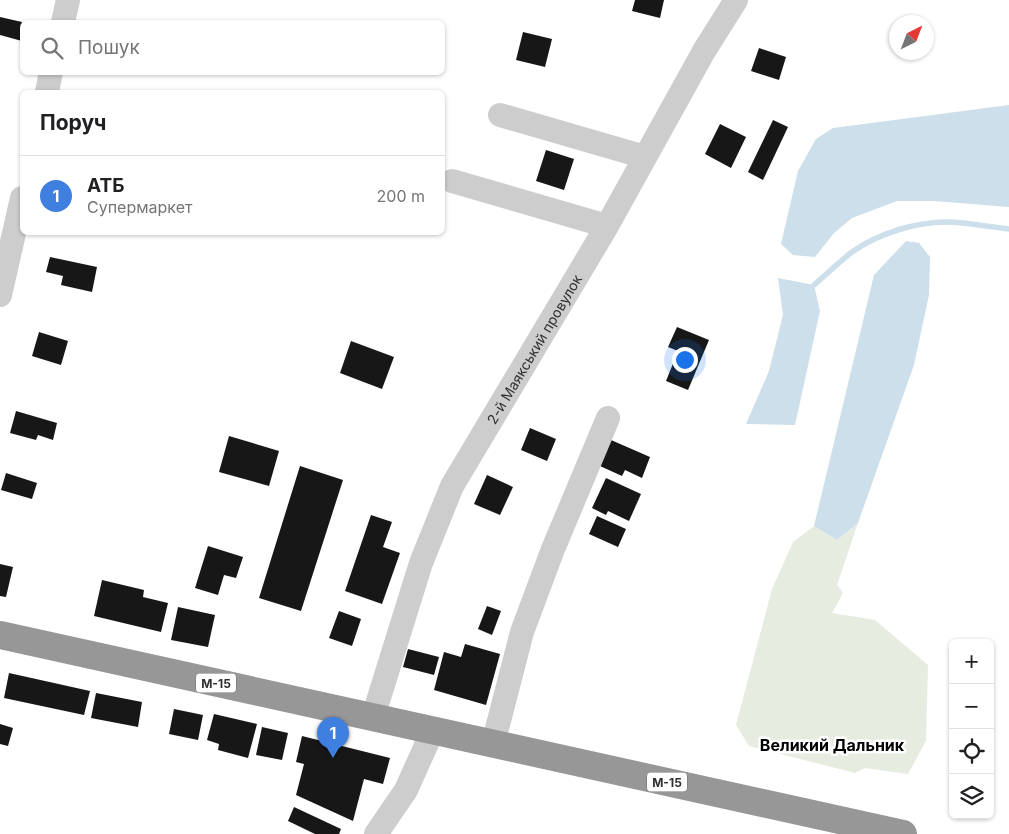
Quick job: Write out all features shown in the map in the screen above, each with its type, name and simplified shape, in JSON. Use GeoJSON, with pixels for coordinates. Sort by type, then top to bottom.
{"type":"FeatureCollection","features":[{"type":"Feature","properties":{"kind":"highway","name":"М-15"},"geometry":{"type":"LineString","coordinates":[[0,635],[903,834]]}},
{"type":"Feature","properties":{"kind":"street"},"geometry":{"type":"LineString","coordinates":[[63,20],[68,0]]}},
{"type":"Feature","properties":{"kind":"street","name":"2-й Маякський провулок"},"geometry":{"type":"LineString","coordinates":[[373,717],[421,563],[452,486],[607,226],[704,52],[736,0]]}},
{"type":"Feature","properties":{"kind":"street"},"geometry":{"type":"LineString","coordinates":[[48,90],[51,75]]}},
{"type":"Feature","properties":{"kind":"street"},"geometry":{"type":"LineString","coordinates":[[500,115],[645,157]]}},
{"type":"Feature","properties":{"kind":"street"},"geometry":{"type":"LineString","coordinates":[[452,181],[607,226]]}},
{"type":"Feature","properties":{"kind":"street"},"geometry":{"type":"LineString","coordinates":[[0,295],[20,207]]}},
{"type":"Feature","properties":{"kind":"street"},"geometry":{"type":"LineString","coordinates":[[493,744],[522,632],[553,549],[608,418]]}},
{"type":"Feature","properties":{"kind":"street"},"geometry":{"type":"LineString","coordinates":[[376,834],[406,790],[433,730]]}},
{"type":"Feature","properties":{"kind":"shaded area"},"geometry":{"type":"Polygon","coordinates":[[[858,523],[837,585],[843,593],[832,613],[875,620],[928,665],[926,741],[908,774],[865,768],[855,773],[749,746],[736,725],[772,589],[793,542],[814,526],[837,540],[858,523]]]}},
{"type":"Feature","properties":{"kind":"water"},"geometry":{"type":"Polygon","coordinates":[[[1009,105],[1009,207],[934,201],[897,201],[852,218],[834,233],[815,257],[793,255],[781,244],[798,171],[816,139],[833,128],[1009,105]]]}},
{"type":"Feature","properties":{"kind":"water"},"geometry":{"type":"Polygon","coordinates":[[[906,241],[919,243],[930,257],[929,295],[914,365],[858,523],[837,540],[814,526],[874,275],[906,241]]]}},
{"type":"Feature","properties":{"kind":"water"},"geometry":{"type":"Polygon","coordinates":[[[778,278],[814,285],[820,311],[795,425],[746,424],[769,371],[783,315],[778,278]]]}},
{"type":"Feature","properties":{"kind":"building"},"geometry":{"type":"Polygon","coordinates":[[[635,0],[664,0],[660,18],[632,11],[635,0]]]}},
{"type":"Feature","properties":{"kind":"building"},"geometry":{"type":"Polygon","coordinates":[[[0,17],[20,22],[20,40],[0,35],[0,17]]]}},
{"type":"Feature","properties":{"kind":"building"},"geometry":{"type":"Polygon","coordinates":[[[523,32],[552,39],[545,67],[516,60],[523,32]]]}},
{"type":"Feature","properties":{"kind":"building"},"geometry":{"type":"Polygon","coordinates":[[[759,48],[786,57],[779,80],[751,71],[759,48]]]}},
{"type":"Feature","properties":{"kind":"building"},"geometry":{"type":"Polygon","coordinates":[[[773,120],[788,127],[763,180],[748,172],[773,120]]]}},
{"type":"Feature","properties":{"kind":"building"},"geometry":{"type":"Polygon","coordinates":[[[720,124],[746,137],[731,168],[705,154],[720,124]]]}},
{"type":"Feature","properties":{"kind":"building"},"geometry":{"type":"Polygon","coordinates":[[[546,150],[574,159],[564,190],[536,181],[546,150]]]}},
{"type":"Feature","properties":{"kind":"building"},"geometry":{"type":"Polygon","coordinates":[[[50,257],[97,267],[92,292],[61,285],[63,276],[46,272],[50,257]]]}},
{"type":"Feature","properties":{"kind":"building"},"geometry":{"type":"Polygon","coordinates":[[[677,327],[709,340],[688,390],[666,381],[678,351],[668,347],[677,327]]]}},
{"type":"Feature","properties":{"kind":"building"},"geometry":{"type":"Polygon","coordinates":[[[39,332],[68,341],[61,365],[32,356],[39,332]]]}},
{"type":"Feature","properties":{"kind":"building"},"geometry":{"type":"Polygon","coordinates":[[[351,341],[394,357],[382,389],[340,373],[351,341]]]}},
{"type":"Feature","properties":{"kind":"building"},"geometry":{"type":"Polygon","coordinates":[[[16,411],[57,423],[53,440],[38,435],[36,440],[10,433],[16,411]]]}},
{"type":"Feature","properties":{"kind":"building"},"geometry":{"type":"Polygon","coordinates":[[[530,428],[556,439],[547,461],[521,450],[530,428]]]}},
{"type":"Feature","properties":{"kind":"building"},"geometry":{"type":"Polygon","coordinates":[[[229,436],[279,451],[269,486],[219,472],[229,436]]]}},
{"type":"Feature","properties":{"kind":"building"},"geometry":{"type":"Polygon","coordinates":[[[611,440],[650,457],[642,478],[625,470],[622,476],[600,466],[611,440]]]}},
{"type":"Feature","properties":{"kind":"building"},"geometry":{"type":"Polygon","coordinates":[[[300,466],[343,480],[301,611],[259,598],[300,466]]]}},
{"type":"Feature","properties":{"kind":"building"},"geometry":{"type":"Polygon","coordinates":[[[6,473],[37,483],[32,499],[1,490],[6,473]]]}},
{"type":"Feature","properties":{"kind":"building"},"geometry":{"type":"Polygon","coordinates":[[[487,475],[513,487],[500,515],[474,504],[487,475]]]}},
{"type":"Feature","properties":{"kind":"building"},"geometry":{"type":"Polygon","coordinates":[[[606,478],[641,494],[629,521],[608,511],[606,515],[592,508],[606,478]]]}},
{"type":"Feature","properties":{"kind":"building"},"geometry":{"type":"Polygon","coordinates":[[[371,515],[392,522],[383,547],[400,553],[382,604],[345,591],[371,515]]]}},
{"type":"Feature","properties":{"kind":"building"},"geometry":{"type":"Polygon","coordinates":[[[597,516],[626,529],[618,547],[589,534],[597,516]]]}},
{"type":"Feature","properties":{"kind":"building"},"geometry":{"type":"Polygon","coordinates":[[[208,546],[243,557],[236,578],[224,575],[218,595],[195,588],[208,546]]]}},
{"type":"Feature","properties":{"kind":"building"},"geometry":{"type":"Polygon","coordinates":[[[0,564],[13,567],[6,597],[0,596],[0,564]]]}},
{"type":"Feature","properties":{"kind":"building"},"geometry":{"type":"Polygon","coordinates":[[[102,580],[144,590],[143,597],[168,603],[161,632],[94,616],[102,580]]]}},
{"type":"Feature","properties":{"kind":"building"},"geometry":{"type":"Polygon","coordinates":[[[487,606],[501,611],[492,635],[478,629],[487,606]]]}},
{"type":"Feature","properties":{"kind":"building"},"geometry":{"type":"Polygon","coordinates":[[[178,607],[215,615],[208,647],[171,640],[178,607]]]}},
{"type":"Feature","properties":{"kind":"building"},"geometry":{"type":"Polygon","coordinates":[[[339,611],[361,619],[352,646],[329,638],[339,611]]]}},
{"type":"Feature","properties":{"kind":"building"},"geometry":{"type":"Polygon","coordinates":[[[465,644],[500,654],[486,705],[434,690],[444,652],[461,657],[465,644]]]}},
{"type":"Feature","properties":{"kind":"building"},"geometry":{"type":"Polygon","coordinates":[[[408,649],[439,657],[434,675],[403,667],[408,649]]]}},
{"type":"Feature","properties":{"kind":"building"},"geometry":{"type":"Polygon","coordinates":[[[9,673],[90,691],[84,715],[4,698],[9,673]]]}},
{"type":"Feature","properties":{"kind":"building"},"geometry":{"type":"Polygon","coordinates":[[[96,693],[142,702],[138,727],[91,718],[96,693]]]}},
{"type":"Feature","properties":{"kind":"building"},"geometry":{"type":"Polygon","coordinates":[[[174,709],[203,715],[198,740],[169,734],[174,709]]]}},
{"type":"Feature","properties":{"kind":"building"},"geometry":{"type":"Polygon","coordinates":[[[214,714],[257,724],[248,758],[218,750],[219,744],[207,740],[214,714]]]}},
{"type":"Feature","properties":{"kind":"building"},"geometry":{"type":"Polygon","coordinates":[[[0,724],[13,728],[8,746],[0,744],[0,724]]]}},
{"type":"Feature","properties":{"kind":"building"},"geometry":{"type":"Polygon","coordinates":[[[262,727],[288,733],[282,760],[256,755],[262,727]]]}},
{"type":"Feature","properties":{"kind":"building"},"geometry":{"type":"Polygon","coordinates":[[[302,736],[390,758],[383,784],[364,779],[353,821],[296,795],[304,764],[296,762],[302,736]]]}},
{"type":"Feature","properties":{"kind":"building"},"geometry":{"type":"Polygon","coordinates":[[[294,807],[341,829],[339,834],[315,834],[288,821],[294,807]]]}},
{"type":"Feature","properties":{"kind":"waterway"},"geometry":{"type":"LineString","coordinates":[[814,285],[842,260],[863,245],[886,234],[912,226],[951,222],[1009,229]]}},
{"type":"Feature","properties":{"kind":"place","name":"АТБ"},"geometry":{"type":"Point","coordinates":[333,758]}},
{"type":"Feature","properties":{"kind":"district","name":"Великий Дальник"},"geometry":{"type":"Point","coordinates":[832,745]}}]}
